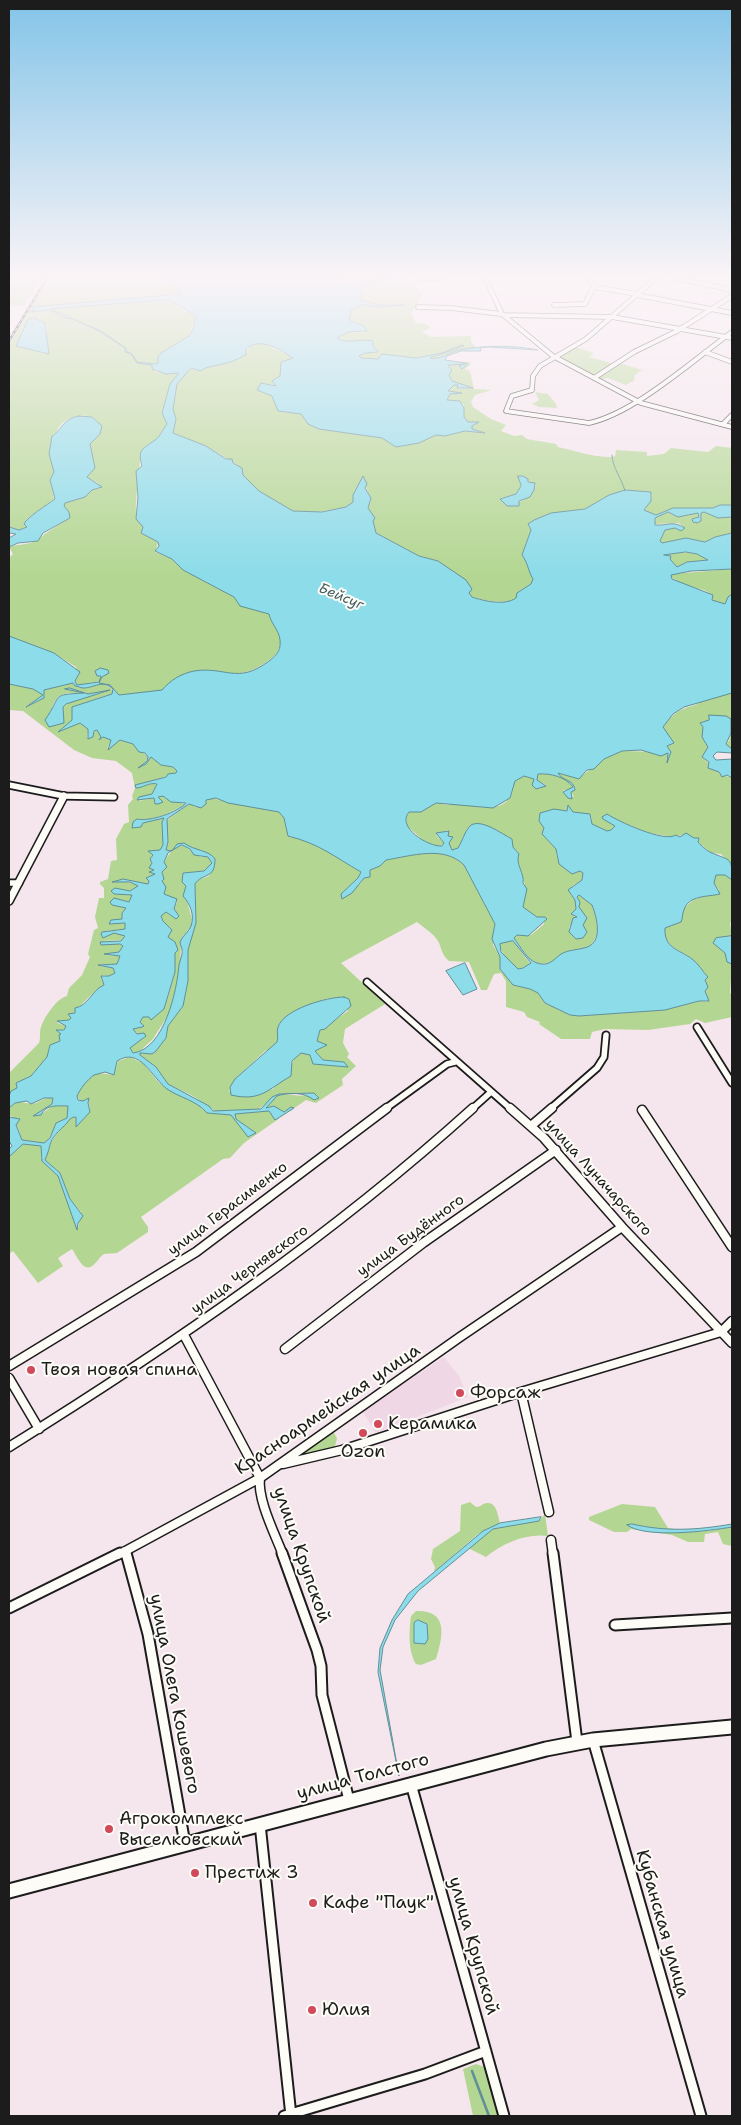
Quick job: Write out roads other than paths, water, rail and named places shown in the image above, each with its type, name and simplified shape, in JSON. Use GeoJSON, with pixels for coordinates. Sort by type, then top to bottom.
{"type":"FeatureCollection","features":[{"type":"Feature","properties":{"kind":"main road","name":"улица Толстого"},"geometry":{"type":"LineString","coordinates":[[9,1891],[348,1800],[577,1742],[732,1727]]}},
{"type":"Feature","properties":{"kind":"street"},"geometry":{"type":"LineString","coordinates":[[533,377],[531,391],[512,396],[506,411],[594,424],[612,417],[668,377]]}},
{"type":"Feature","properties":{"kind":"street"},"geometry":{"type":"LineString","coordinates":[[594,378],[648,406],[732,427]]}},
{"type":"Feature","properties":{"kind":"street"},"geometry":{"type":"LineString","coordinates":[[723,424],[732,415]]}},
{"type":"Feature","properties":{"kind":"street"},"geometry":{"type":"LineString","coordinates":[[9,785],[64,796],[114,797]]}},
{"type":"Feature","properties":{"kind":"street"},"geometry":{"type":"LineString","coordinates":[[9,901],[64,796]]}},
{"type":"Feature","properties":{"kind":"street"},"geometry":{"type":"LineString","coordinates":[[9,883],[18,883]]}},
{"type":"Feature","properties":{"kind":"street","name":"улица Луначарского"},"geometry":{"type":"LineString","coordinates":[[367,982],[556,1150],[622,1227],[732,1343]]}},
{"type":"Feature","properties":{"kind":"street"},"geometry":{"type":"LineString","coordinates":[[697,1027],[732,1083]]}},
{"type":"Feature","properties":{"kind":"street"},"geometry":{"type":"LineString","coordinates":[[531,1126],[597,1068],[604,1057],[606,1034]]}},
{"type":"Feature","properties":{"kind":"street","name":"улица Герасименко"},"geometry":{"type":"LineString","coordinates":[[9,1366],[176,1266],[224,1232],[344,1139],[447,1064],[455,1062]]}},
{"type":"Feature","properties":{"kind":"street","name":"улица Чернявского"},"geometry":{"type":"LineString","coordinates":[[9,1448],[184,1335],[333,1227],[432,1147],[491,1092]]}},
{"type":"Feature","properties":{"kind":"street"},"geometry":{"type":"LineString","coordinates":[[642,1110],[703,1200],[732,1247]]}},
{"type":"Feature","properties":{"kind":"street","name":"улица Будённого"},"geometry":{"type":"LineString","coordinates":[[285,1349],[423,1242],[556,1150]]}},
{"type":"Feature","properties":{"kind":"street","name":"Красноармейская улица"},"geometry":{"type":"LineString","coordinates":[[9,1608],[125,1551],[260,1478],[460,1337],[622,1227]]}},
{"type":"Feature","properties":{"kind":"street"},"geometry":{"type":"LineString","coordinates":[[279,1465],[342,1450],[521,1392],[721,1332],[732,1321]]}},
{"type":"Feature","properties":{"kind":"street","name":"улица Крупской"},"geometry":{"type":"LineString","coordinates":[[184,1335],[260,1478],[259,1485],[263,1500],[317,1650],[321,1666],[322,1695],[348,1800]]}},
{"type":"Feature","properties":{"kind":"street"},"geometry":{"type":"LineString","coordinates":[[9,1378],[39,1429]]}},
{"type":"Feature","properties":{"kind":"street"},"geometry":{"type":"LineString","coordinates":[[521,1392],[549,1512]]}},
{"type":"Feature","properties":{"kind":"street"},"geometry":{"type":"LineString","coordinates":[[551,1540],[577,1742]]}},
{"type":"Feature","properties":{"kind":"street","name":"улица Олега Кошевого"},"geometry":{"type":"LineString","coordinates":[[125,1551],[148,1634],[185,1844]]}},
{"type":"Feature","properties":{"kind":"street"},"geometry":{"type":"LineString","coordinates":[[615,1625],[732,1618]]}},
{"type":"Feature","properties":{"kind":"street","name":"Кубанская улица"},"geometry":{"type":"LineString","coordinates":[[593,1740],[700,2116]]}},
{"type":"Feature","properties":{"kind":"street","name":"улица Крупской"},"geometry":{"type":"LineString","coordinates":[[411,1784],[504,2116]]}},
{"type":"Feature","properties":{"kind":"street"},"geometry":{"type":"LineString","coordinates":[[260,1824],[289,2116],[425,2074],[486,2051]]}},
{"type":"Feature","properties":{"kind":"water","name":"Бейсуг"},"geometry":{"type":"Polygon","coordinates":[[[176,377],[183,377],[177,384],[173,409],[176,419],[173,433],[206,446],[226,459],[232,459],[233,463],[242,468],[243,475],[259,491],[293,511],[322,512],[346,507],[353,502],[353,495],[363,476],[367,484],[365,488],[371,498],[368,508],[375,518],[373,521],[376,533],[419,556],[438,561],[466,580],[472,589],[469,593],[472,597],[488,601],[506,602],[516,598],[517,593],[531,584],[533,579],[522,555],[531,530],[528,524],[551,513],[585,509],[609,495],[625,490],[651,492],[651,501],[644,510],[656,515],[673,508],[713,508],[720,505],[732,505],[732,517],[718,518],[704,512],[701,513],[701,521],[697,523],[693,522],[692,519],[699,517],[698,513],[678,517],[668,512],[655,518],[655,525],[673,524],[685,528],[681,531],[675,528],[665,530],[660,541],[662,543],[686,538],[705,542],[715,537],[732,533],[732,569],[691,571],[671,575],[672,579],[713,595],[712,600],[725,604],[728,597],[732,594],[732,693],[684,707],[673,714],[663,727],[674,743],[667,746],[671,752],[667,763],[668,753],[661,756],[641,750],[622,751],[604,759],[594,769],[587,770],[579,779],[558,773],[574,786],[575,790],[571,792],[572,799],[568,798],[563,792],[573,787],[562,778],[548,774],[538,774],[537,780],[546,786],[536,789],[532,785],[534,779],[524,776],[515,781],[510,798],[493,808],[436,803],[421,812],[409,812],[406,818],[410,830],[429,843],[442,846],[444,843],[436,833],[449,831],[448,836],[453,837],[449,843],[452,850],[458,848],[467,829],[473,824],[490,827],[512,839],[513,847],[519,854],[518,861],[523,876],[523,883],[527,889],[523,907],[537,917],[545,917],[547,919],[528,936],[517,935],[514,938],[530,959],[541,964],[550,962],[569,951],[590,946],[597,936],[597,923],[592,905],[579,895],[577,897],[580,902],[579,907],[587,918],[583,925],[587,932],[583,938],[576,939],[569,932],[573,918],[577,917],[571,914],[576,909],[575,900],[568,890],[582,880],[583,873],[580,871],[572,874],[559,864],[556,849],[542,834],[544,828],[539,821],[540,813],[554,809],[567,811],[568,805],[573,812],[590,814],[592,824],[607,831],[615,826],[603,819],[602,817],[607,814],[652,834],[670,837],[676,835],[680,837],[686,833],[694,838],[699,838],[698,842],[707,851],[727,859],[731,863],[732,880],[725,875],[716,875],[714,883],[720,894],[694,899],[686,905],[681,922],[665,928],[667,940],[673,948],[694,961],[708,977],[705,980],[708,987],[705,991],[709,1001],[699,1001],[665,1010],[570,1015],[545,1003],[538,993],[513,985],[500,969],[500,957],[492,939],[495,924],[464,865],[456,859],[447,855],[427,854],[386,860],[380,866],[370,870],[370,877],[364,878],[352,893],[342,899],[341,894],[358,878],[361,872],[318,847],[288,836],[284,818],[279,812],[228,803],[216,798],[206,800],[206,804],[201,808],[189,804],[167,819],[168,842],[166,850],[172,851],[177,844],[184,843],[212,856],[215,859],[214,866],[211,873],[198,880],[195,884],[196,923],[188,950],[188,981],[183,1006],[168,1026],[166,1038],[156,1051],[152,1054],[140,1053],[140,1055],[156,1067],[168,1084],[209,1106],[213,1111],[261,1109],[272,1097],[279,1094],[287,1094],[277,1096],[266,1108],[274,1106],[284,1112],[291,1107],[294,1108],[275,1120],[269,1111],[235,1114],[236,1119],[256,1133],[248,1137],[231,1115],[207,1113],[193,1102],[167,1089],[139,1060],[125,1057],[117,1061],[114,1075],[105,1072],[94,1075],[82,1088],[77,1096],[78,1100],[83,1101],[89,1098],[90,1112],[76,1127],[76,1117],[70,1119],[52,1139],[45,1160],[60,1173],[70,1199],[83,1216],[78,1223],[77,1230],[58,1176],[42,1161],[41,1146],[23,1144],[9,1157],[9,1149],[12,1146],[9,1141],[9,1117],[20,1119],[16,1125],[22,1140],[44,1143],[50,1138],[56,1123],[67,1118],[68,1106],[49,1107],[41,1115],[33,1116],[52,1104],[53,1098],[44,1098],[31,1104],[27,1101],[15,1103],[9,1108],[9,1096],[11,1091],[17,1088],[16,1083],[31,1076],[47,1057],[50,1045],[60,1041],[59,1035],[61,1034],[56,1030],[64,1030],[66,1026],[57,1021],[69,1020],[71,1018],[68,1014],[75,1013],[75,1008],[83,1004],[96,990],[104,985],[101,976],[109,976],[115,973],[113,968],[98,965],[117,964],[120,956],[104,954],[119,952],[123,946],[120,944],[101,945],[100,942],[121,941],[125,936],[114,933],[103,938],[101,934],[102,932],[125,929],[125,923],[109,924],[111,920],[122,919],[122,913],[126,908],[112,905],[110,902],[114,898],[129,902],[132,895],[114,894],[111,891],[115,888],[130,891],[138,886],[130,882],[112,882],[123,879],[148,884],[149,881],[146,878],[155,874],[149,872],[154,870],[149,868],[152,863],[150,859],[153,855],[148,851],[160,850],[163,845],[162,822],[164,818],[143,823],[141,827],[132,828],[133,822],[137,819],[143,820],[163,816],[177,810],[186,803],[171,802],[163,796],[158,797],[163,802],[158,804],[155,804],[154,798],[137,800],[139,797],[152,794],[157,784],[136,788],[135,785],[166,777],[168,774],[176,773],[177,771],[173,767],[161,765],[151,757],[146,764],[138,768],[147,761],[148,757],[145,753],[139,752],[133,744],[120,740],[108,750],[111,740],[103,737],[99,740],[101,737],[97,730],[94,731],[93,737],[88,739],[88,729],[80,723],[58,732],[72,720],[72,707],[112,694],[113,689],[109,686],[102,684],[82,688],[75,686],[73,683],[44,690],[44,698],[26,707],[43,695],[33,689],[9,684],[9,636],[54,653],[80,672],[75,681],[77,685],[99,682],[101,676],[97,676],[95,671],[100,668],[108,670],[109,673],[102,677],[99,683],[110,685],[119,695],[162,690],[176,678],[194,671],[248,672],[271,659],[277,653],[280,646],[278,633],[269,614],[240,606],[234,597],[183,570],[172,559],[155,551],[159,546],[158,542],[141,533],[143,527],[136,519],[138,497],[136,471],[142,466],[140,456],[142,450],[157,439],[167,424],[162,413],[170,384],[176,377]],[[686,552],[664,555],[671,556],[670,559],[677,567],[687,562],[708,560],[697,554],[686,552]],[[182,845],[168,853],[164,862],[167,867],[162,872],[164,879],[162,881],[166,887],[164,894],[177,899],[174,909],[179,916],[176,919],[166,912],[161,916],[163,921],[172,930],[168,937],[175,942],[178,950],[175,953],[175,972],[164,1009],[151,1020],[149,1017],[143,1017],[140,1022],[144,1026],[133,1029],[137,1034],[144,1033],[146,1036],[130,1048],[133,1053],[144,1049],[153,1041],[161,1030],[172,1002],[182,953],[180,942],[192,922],[191,910],[183,896],[186,886],[182,882],[183,873],[204,871],[212,863],[208,857],[194,855],[190,849],[182,845]],[[513,941],[500,944],[501,952],[518,969],[531,963],[513,941]]]}},
{"type":"Feature","properties":{"kind":"water"},"geometry":{"type":"Polygon","coordinates":[[[278,377],[450,377],[452,381],[473,388],[457,388],[458,385],[454,385],[448,391],[462,393],[450,394],[447,400],[460,401],[464,408],[464,417],[468,422],[479,422],[472,426],[472,429],[485,433],[465,431],[445,436],[436,435],[419,443],[396,447],[382,438],[319,429],[308,424],[301,414],[278,411],[272,396],[257,390],[261,383],[276,386],[272,381],[278,377]]]}},
{"type":"Feature","properties":{"kind":"water"},"geometry":{"type":"Polygon","coordinates":[[[73,417],[92,417],[102,426],[100,434],[90,444],[95,468],[87,477],[102,487],[92,490],[85,497],[65,503],[64,506],[69,512],[70,518],[43,533],[38,541],[18,543],[9,547],[9,538],[16,534],[9,533],[9,527],[19,530],[27,527],[24,524],[29,518],[55,499],[50,480],[54,472],[49,454],[52,436],[73,417]]]}},
{"type":"Feature","properties":{"kind":"water"},"geometry":{"type":"Polygon","coordinates":[[[518,476],[523,476],[528,479],[528,482],[535,483],[534,490],[530,497],[519,501],[519,506],[507,506],[500,499],[516,494],[521,486],[518,476]]]}},
{"type":"Feature","properties":{"kind":"water"},"geometry":{"type":"Polygon","coordinates":[[[70,688],[88,694],[110,690],[66,704],[63,707],[64,723],[49,727],[45,720],[58,698],[66,694],[84,693],[65,689],[70,688]]]}},
{"type":"Feature","properties":{"kind":"water"},"geometry":{"type":"Polygon","coordinates":[[[709,715],[726,716],[731,719],[731,733],[726,744],[732,749],[732,753],[717,752],[713,756],[716,760],[732,759],[732,778],[727,775],[722,777],[719,772],[708,768],[709,762],[702,757],[708,747],[702,737],[703,727],[700,723],[709,720],[709,715]]]}},
{"type":"Feature","properties":{"kind":"water"},"geometry":{"type":"Polygon","coordinates":[[[732,936],[732,964],[727,962],[725,953],[713,943],[716,938],[732,936]]]}},
{"type":"Feature","properties":{"kind":"water"},"geometry":{"type":"Polygon","coordinates":[[[465,963],[477,989],[463,995],[446,971],[465,963]]]}},
{"type":"Feature","properties":{"kind":"water"},"geometry":{"type":"Polygon","coordinates":[[[344,997],[349,999],[351,1006],[325,1029],[320,1030],[317,1041],[327,1045],[315,1051],[323,1060],[344,1062],[348,1067],[313,1064],[310,1055],[301,1053],[292,1061],[291,1076],[270,1090],[250,1097],[231,1095],[230,1087],[235,1079],[277,1042],[278,1027],[288,1015],[307,1005],[327,999],[344,997]]]}},
{"type":"Feature","properties":{"kind":"water"},"geometry":{"type":"Polygon","coordinates":[[[314,1093],[319,1098],[314,1100],[301,1094],[296,1094],[314,1093]]]}},
{"type":"Feature","properties":{"kind":"water"},"geometry":{"type":"Polygon","coordinates":[[[541,1517],[539,1521],[493,1529],[418,1591],[395,1620],[383,1647],[380,1670],[399,1776],[378,1672],[380,1648],[392,1620],[408,1594],[483,1531],[500,1523],[541,1517]]]}},
{"type":"Feature","properties":{"kind":"water"},"geometry":{"type":"Polygon","coordinates":[[[732,1524],[732,1527],[694,1532],[663,1533],[648,1532],[627,1525],[670,1529],[707,1528],[732,1524]]]}},
{"type":"Feature","properties":{"kind":"water"},"geometry":{"type":"Polygon","coordinates":[[[418,1620],[427,1624],[428,1639],[425,1644],[414,1643],[414,1623],[418,1620]]]}},
{"type":"Feature","properties":{"kind":"waterway"},"geometry":{"type":"LineString","coordinates":[[612,455],[625,491]]}},
{"type":"Feature","properties":{"kind":"waterway"},"geometry":{"type":"LineString","coordinates":[[472,2071],[489,2116]]}},
{"type":"Feature","properties":{"kind":"place","name":"Твоя новая спина"},"geometry":{"type":"Point","coordinates":[31,1370]}},
{"type":"Feature","properties":{"kind":"place","name":"Форсаж"},"geometry":{"type":"Point","coordinates":[460,1393]}},
{"type":"Feature","properties":{"kind":"place","name":"Керамика"},"geometry":{"type":"Point","coordinates":[378,1424]}},
{"type":"Feature","properties":{"kind":"place","name":"Ozon"},"geometry":{"type":"Point","coordinates":[363,1433]}},
{"type":"Feature","properties":{"kind":"place","name":"Агрокомплекс Выселковский"},"geometry":{"type":"Point","coordinates":[109,1829]}},
{"type":"Feature","properties":{"kind":"place","name":"Престиж 3"},"geometry":{"type":"Point","coordinates":[195,1873]}},
{"type":"Feature","properties":{"kind":"place","name":"Кафе \"Паук\""},"geometry":{"type":"Point","coordinates":[313,1903]}},
{"type":"Feature","properties":{"kind":"place","name":"Юлия"},"geometry":{"type":"Point","coordinates":[312,2010]}}]}
